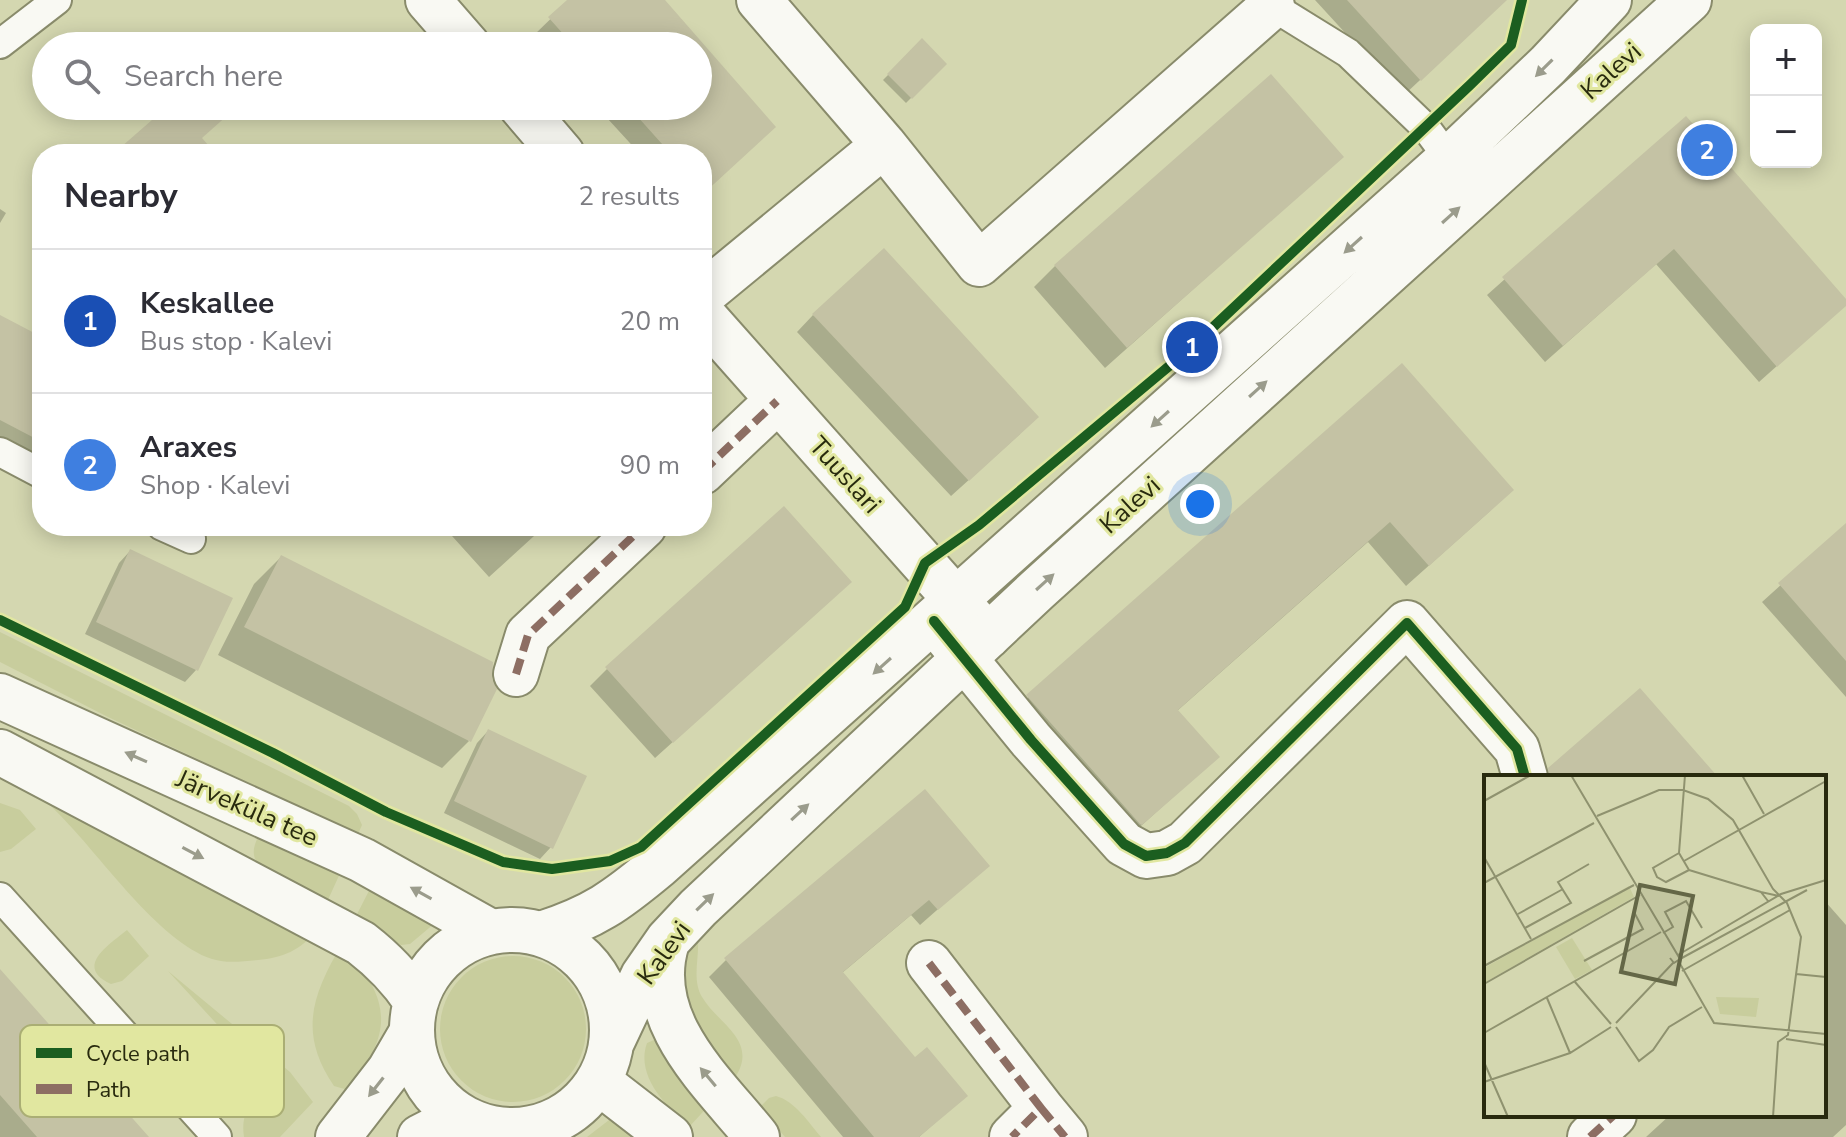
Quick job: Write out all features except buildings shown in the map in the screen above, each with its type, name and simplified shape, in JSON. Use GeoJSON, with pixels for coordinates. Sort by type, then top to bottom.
{"type":"FeatureCollection","features":[{"type":"Feature","properties":{"kind":"main road"},"geometry":{"type":"LineString","coordinates":[[428,0],[456,32]]}},
{"type":"Feature","properties":{"kind":"main road"},"geometry":{"type":"LineString","coordinates":[[759,0],[884,145],[979,264],[1269,3]]}},
{"type":"Feature","properties":{"kind":"main road","name":"Kalevi"},"geometry":{"type":"LineString","coordinates":[[605,1063],[643,976],[668,940],[698,908],[976,647],[1689,0]]}},
{"type":"Feature","properties":{"kind":"main road"},"geometry":{"type":"LineString","coordinates":[[1598,4],[1633,51]]}},
{"type":"Feature","properties":{"kind":"main road","name":"Kalevi"},"geometry":{"type":"LineString","coordinates":[[541,934],[590,916],[618,900],[1449,159],[1548,65],[1598,4]]}},
{"type":"Feature","properties":{"kind":"main road"},"geometry":{"type":"LineString","coordinates":[[533,120],[553,144]]}},
{"type":"Feature","properties":{"kind":"main road"},"geometry":{"type":"LineString","coordinates":[[712,287],[884,145]]}},
{"type":"Feature","properties":{"kind":"main road","name":"Tuuslari"},"geometry":{"type":"LineString","coordinates":[[712,326],[976,647],[1031,740],[1124,844],[1146,856],[1167,853],[1185,843],[1407,623],[1517,749],[1524,775]]}},
{"type":"Feature","properties":{"kind":"main road"},"geometry":{"type":"LineString","coordinates":[[712,463],[777,401]]}},
{"type":"Feature","properties":{"kind":"main road"},"geometry":{"type":"LineString","coordinates":[[516,674],[528,635],[633,536]]}},
{"type":"Feature","properties":{"kind":"main road","name":"Järveküla tee"},"geometry":{"type":"LineString","coordinates":[[0,696],[362,860],[489,931]]}},
{"type":"Feature","properties":{"kind":"main road"},"geometry":{"type":"LineString","coordinates":[[0,752],[361,943],[402,980],[413,1017],[419,1069],[435,1096],[459,1117],[489,1129],[523,1134],[552,1123],[579,1106],[605,1063],[613,1020],[605,990],[585,960],[558,939],[524,929],[489,931],[457,945],[431,969],[413,1017],[389,1071],[338,1137]]}},
{"type":"Feature","properties":{"kind":"main road"},"geometry":{"type":"LineString","coordinates":[[668,940],[663,955],[663,983],[668,1016],[682,1043],[757,1137]]}},
{"type":"Feature","properties":{"kind":"main road"},"geometry":{"type":"LineString","coordinates":[[929,963],[1039,1127]]}},
{"type":"Feature","properties":{"kind":"main road"},"geometry":{"type":"LineString","coordinates":[[605,1063],[670,1137]]}},
{"type":"Feature","properties":{"kind":"main road"},"geometry":{"type":"LineString","coordinates":[[420,1137],[459,1117]]}},
{"type":"Feature","properties":{"kind":"main road"},"geometry":{"type":"LineString","coordinates":[[1590,1137],[1612,1117]]}},
{"type":"Feature","properties":{"kind":"lane"},"geometry":{"type":"LineString","coordinates":[[0,44],[57,0]]}},
{"type":"Feature","properties":{"kind":"lane"},"geometry":{"type":"LineString","coordinates":[[1269,3],[1348,53],[1426,128],[1449,159]]}},
{"type":"Feature","properties":{"kind":"lane"},"geometry":{"type":"LineString","coordinates":[[0,452],[32,469]]}},
{"type":"Feature","properties":{"kind":"lane"},"geometry":{"type":"LineString","coordinates":[[184,536],[191,539]]}},
{"type":"Feature","properties":{"kind":"lane"},"geometry":{"type":"LineString","coordinates":[[0,897],[116,1025]]}},
{"type":"Feature","properties":{"kind":"lane"},"geometry":{"type":"LineString","coordinates":[[199,1117],[217,1137]]}},
{"type":"Feature","properties":{"kind":"green space"},"geometry":{"type":"Polygon","coordinates":[[[0,632],[349,806],[362,825],[358,834],[108,717],[0,662],[0,632]]]}},
{"type":"Feature","properties":{"kind":"green space"},"geometry":{"type":"Polygon","coordinates":[[[0,761],[316,931],[297,948],[275,957],[230,962],[202,955],[182,943],[141,907],[49,804],[32,790],[0,777],[0,761]]]}},
{"type":"Feature","properties":{"kind":"green space"},"geometry":{"type":"Polygon","coordinates":[[[0,803],[20,810],[36,829],[11,849],[0,852],[0,803]]]}},
{"type":"Feature","properties":{"kind":"green space"},"geometry":{"type":"Polygon","coordinates":[[[265,835],[342,869],[327,902],[258,864],[254,855],[255,846],[257,839],[265,835]]]}},
{"type":"Feature","properties":{"kind":"green space"},"geometry":{"type":"Polygon","coordinates":[[[373,883],[435,923],[410,944],[401,945],[353,922],[373,883]]]}},
{"type":"Feature","properties":{"kind":"green space"},"geometry":{"type":"Polygon","coordinates":[[[127,930],[149,956],[122,981],[111,984],[100,977],[95,963],[104,949],[127,930]]]}},
{"type":"Feature","properties":{"kind":"green space"},"geometry":{"type":"Polygon","coordinates":[[[693,934],[698,941],[699,990],[709,1007],[739,1042],[742,1063],[736,1076],[693,1026],[680,967],[693,934]]]}},
{"type":"Feature","properties":{"kind":"green space"},"geometry":{"type":"Polygon","coordinates":[[[342,944],[370,982],[381,1016],[374,1050],[348,1090],[334,1086],[316,1049],[313,1031],[317,997],[342,944]]]}},
{"type":"Feature","properties":{"kind":"green space"},"geometry":{"type":"Polygon","coordinates":[[[513,956],[541,961],[565,977],[581,1001],[586,1029],[581,1057],[565,1081],[541,1097],[513,1102],[485,1097],[461,1081],[445,1057],[440,1029],[445,1001],[461,977],[485,961],[513,956]]]}},
{"type":"Feature","properties":{"kind":"green space"},"geometry":{"type":"Polygon","coordinates":[[[168,971],[233,1025],[218,1025],[168,971]]]}},
{"type":"Feature","properties":{"kind":"green space"},"geometry":{"type":"Polygon","coordinates":[[[654,1040],[712,1102],[690,1126],[663,1101],[649,1079],[644,1055],[647,1043],[654,1040]]]}},
{"type":"Feature","properties":{"kind":"green space"},"geometry":{"type":"Polygon","coordinates":[[[284,1067],[313,1102],[280,1137],[244,1137],[245,1117],[284,1117],[284,1067]]]}},
{"type":"Feature","properties":{"kind":"green space"},"geometry":{"type":"Polygon","coordinates":[[[776,1096],[795,1107],[821,1137],[785,1137],[760,1107],[776,1096]]]}},
{"type":"Feature","properties":{"kind":"green space"},"geometry":{"type":"Polygon","coordinates":[[[613,1117],[641,1137],[587,1137],[613,1117]]]}},
{"type":"Feature","properties":{"kind":"marked path"},"geometry":{"type":"LineString","coordinates":[[712,463],[777,401]]}},
{"type":"Feature","properties":{"kind":"marked path"},"geometry":{"type":"LineString","coordinates":[[516,674],[528,635],[633,536]]}},
{"type":"Feature","properties":{"kind":"marked path"},"geometry":{"type":"LineString","coordinates":[[929,963],[1041,1108],[1012,1137]]}},
{"type":"Feature","properties":{"kind":"marked path"},"geometry":{"type":"LineString","coordinates":[[1041,1108],[1065,1137]]}},
{"type":"Feature","properties":{"kind":"marked path"},"geometry":{"type":"LineString","coordinates":[[1590,1137],[1612,1117]]}},
{"type":"Feature","properties":{"kind":"cycle path"},"geometry":{"type":"LineString","coordinates":[[0,620],[273,753],[386,812],[503,862],[552,869],[610,861],[641,847],[905,607],[925,563],[979,525],[1192,347],[1470,85],[1511,45],[1522,0]]}},
{"type":"Feature","properties":{"kind":"cycle path"},"geometry":{"type":"LineString","coordinates":[[934,621],[1031,740],[1124,844],[1146,856],[1167,853],[1185,843],[1407,623],[1517,749],[1524,775]]}},
{"type":"Feature","properties":{"kind":"place","name":"Araxes"},"geometry":{"type":"Point","coordinates":[1707,150]}},
{"type":"Feature","properties":{"kind":"place","name":"Keskallee"},"geometry":{"type":"Point","coordinates":[1192,347]}}]}
